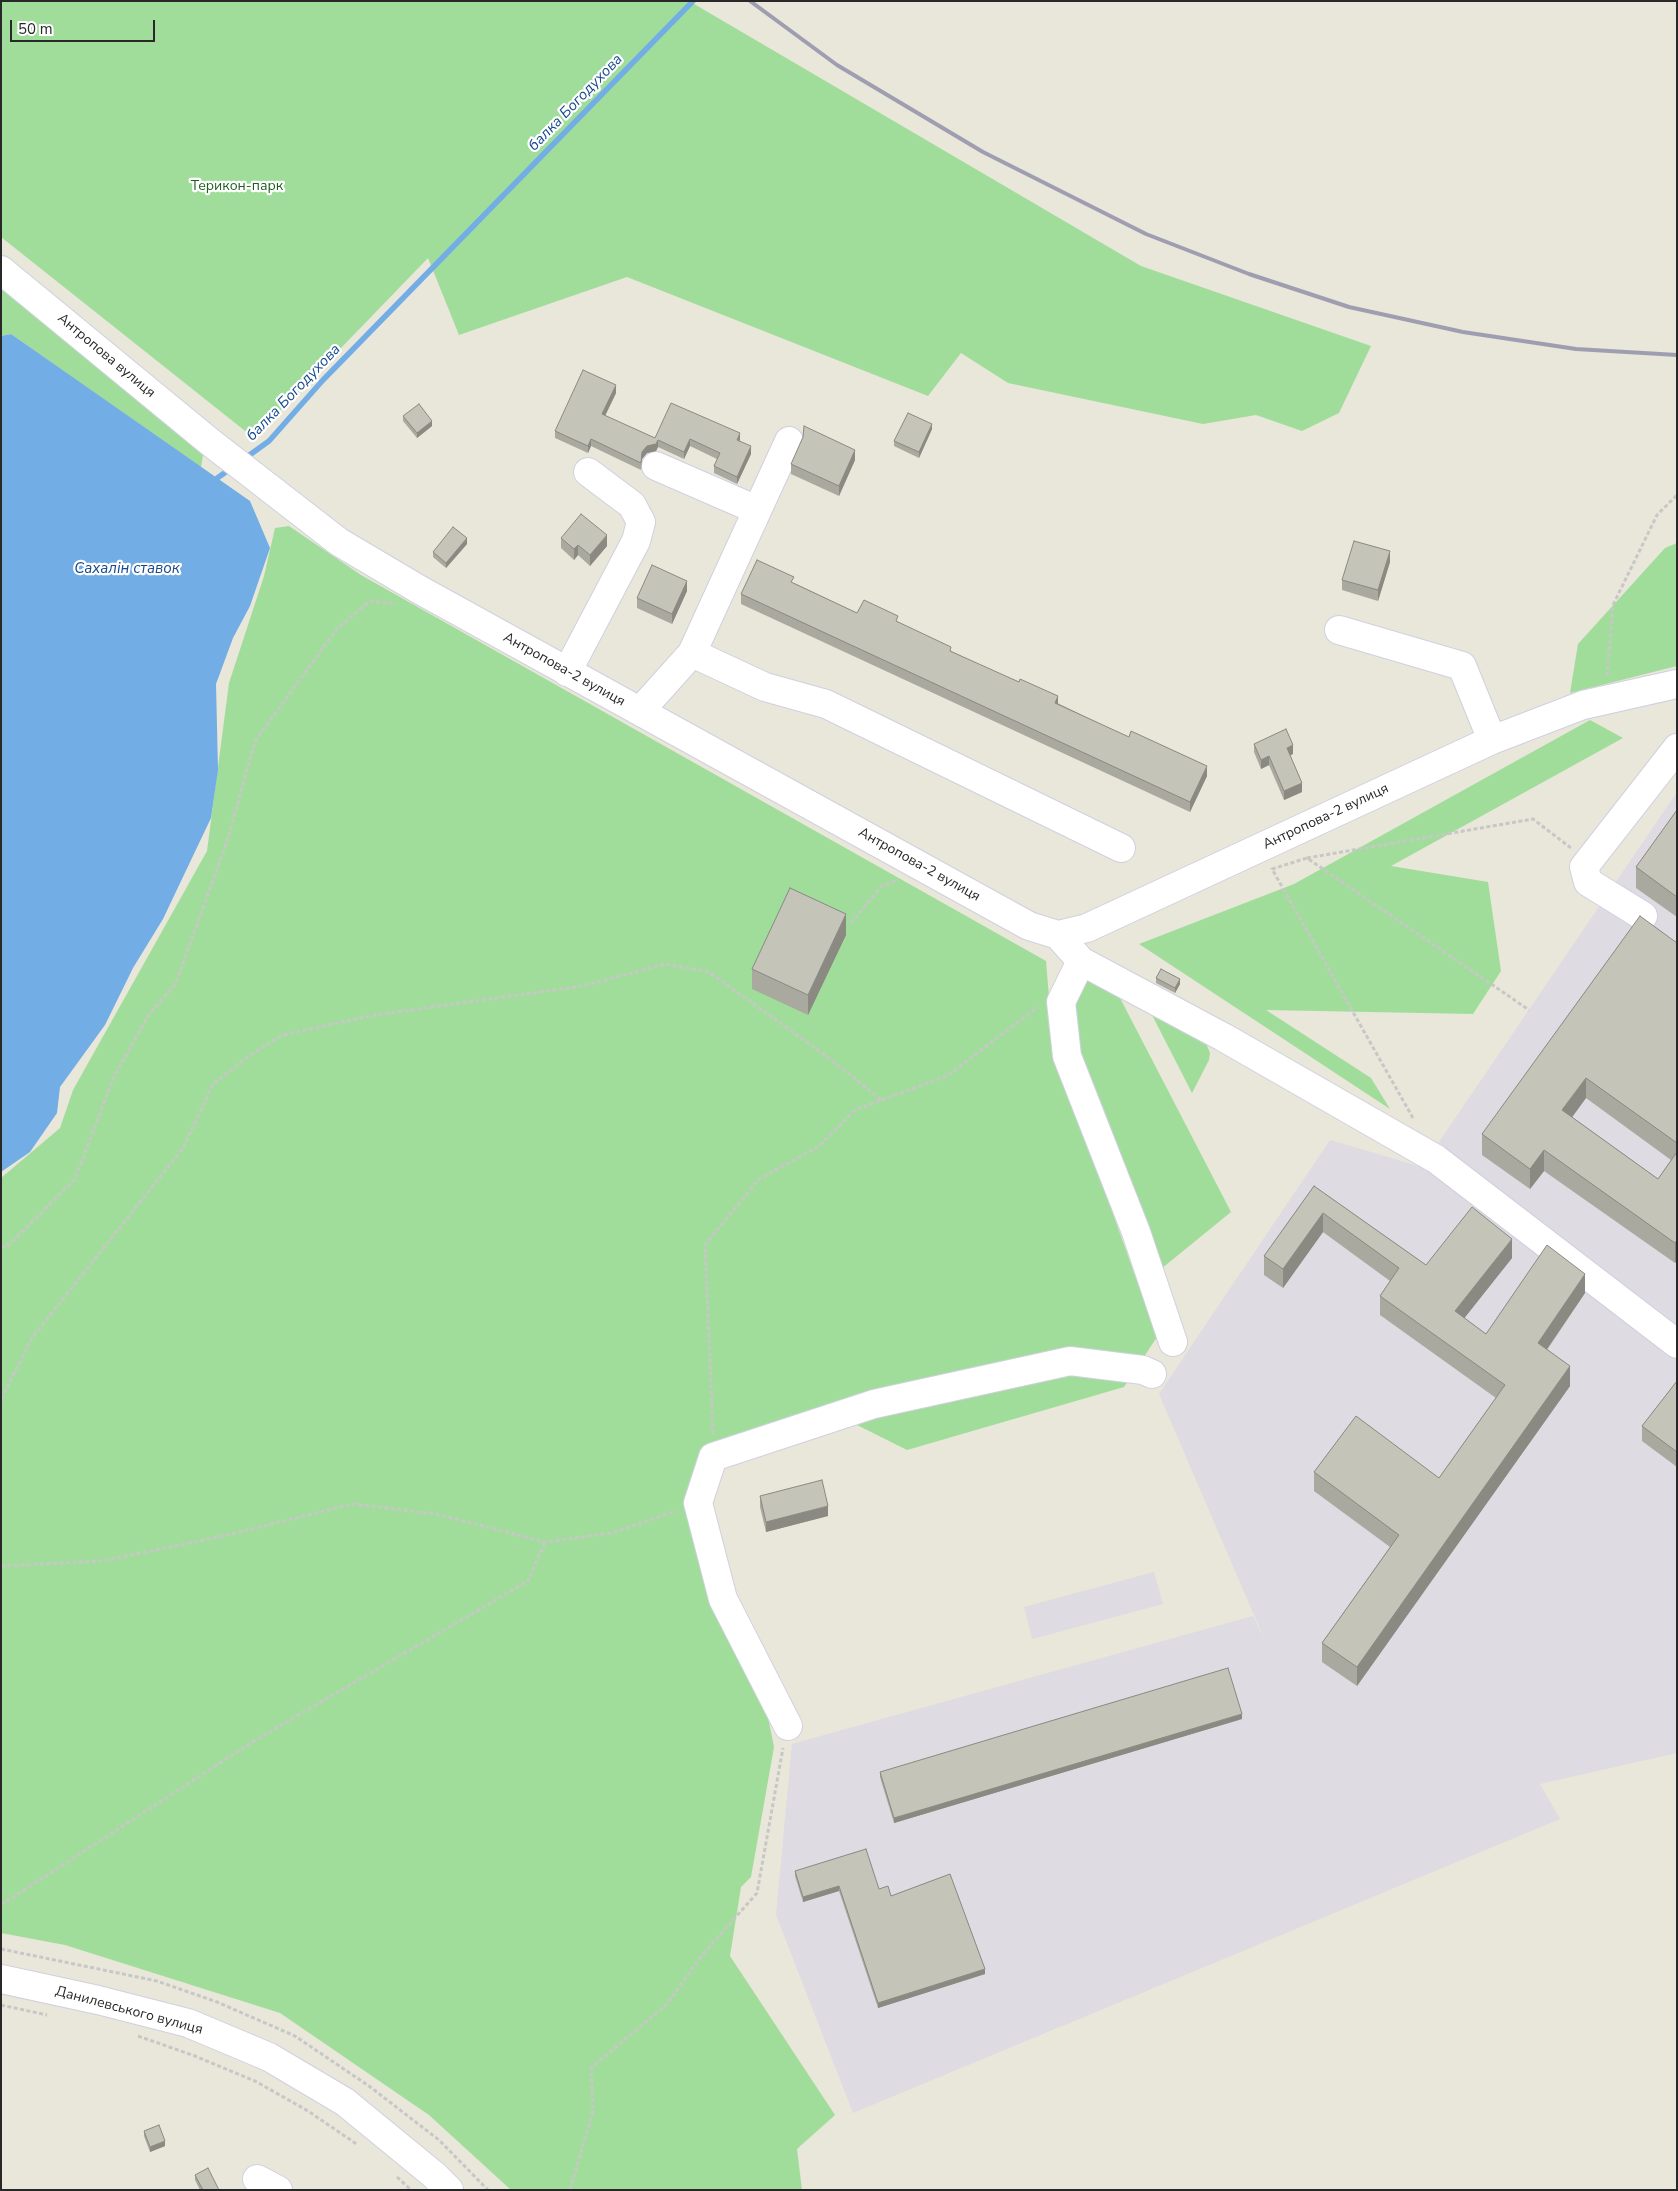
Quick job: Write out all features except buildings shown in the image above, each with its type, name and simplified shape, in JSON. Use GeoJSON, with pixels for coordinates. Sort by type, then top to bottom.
{"type":"FeatureCollection","features":[{"type":"Feature","properties":{"kind":"street","name":"Антропова вулиця"},"geometry":{"type":"LineString","coordinates":[[1,270],[210,442]]}},
{"type":"Feature","properties":{"kind":"street"},"geometry":{"type":"LineString","coordinates":[[640,712],[692,653],[789,441]]}},
{"type":"Feature","properties":{"kind":"street","name":"Антропова-2 вулиця"},"geometry":{"type":"LineString","coordinates":[[210,442],[339,542],[420,590],[1029,926],[1058,935],[1087,928],[1492,740],[1583,705],[1677,684]]}},
{"type":"Feature","properties":{"kind":"street"},"geometry":{"type":"LineString","coordinates":[[656,466],[757,510]]}},
{"type":"Feature","properties":{"kind":"street"},"geometry":{"type":"LineString","coordinates":[[567,672],[636,541],[641,522],[632,505],[588,472]]}},
{"type":"Feature","properties":{"kind":"street"},"geometry":{"type":"LineString","coordinates":[[1339,630],[1462,666],[1492,740]]}},
{"type":"Feature","properties":{"kind":"street"},"geometry":{"type":"LineString","coordinates":[[692,653],[765,687],[826,704],[1121,848]]}},
{"type":"Feature","properties":{"kind":"street"},"geometry":{"type":"LineString","coordinates":[[1643,916],[1588,882],[1584,867],[1677,748]]}},
{"type":"Feature","properties":{"kind":"street"},"geometry":{"type":"LineString","coordinates":[[1058,935],[1081,961],[1223,1037],[1436,1159],[1677,1344]]}},
{"type":"Feature","properties":{"kind":"street"},"geometry":{"type":"LineString","coordinates":[[1081,961],[1062,1002],[1067,1056],[1136,1232],[1173,1342]]}},
{"type":"Feature","properties":{"kind":"street"},"geometry":{"type":"LineString","coordinates":[[788,1726],[723,1599],[698,1503],[713,1457],[874,1404],[1070,1362],[1143,1370],[1152,1374]]}},
{"type":"Feature","properties":{"kind":"street","name":"Данилевського вулиця"},"geometry":{"type":"LineString","coordinates":[[1,1979],[98,2000],[188,2023],[269,2057],[344,2102],[434,2175],[449,2190]]}},
{"type":"Feature","properties":{"kind":"path"},"geometry":{"type":"LineString","coordinates":[[1604,700],[1613,605],[1658,515],[1677,495]]}},
{"type":"Feature","properties":{"kind":"path"},"geometry":{"type":"LineString","coordinates":[[1,1248],[10,1244],[75,1179],[113,1079],[149,1014],[175,985],[228,842],[256,741],[337,629],[370,601],[407,606],[420,590]]}},
{"type":"Feature","properties":{"kind":"path"},"geometry":{"type":"LineString","coordinates":[[1417,1125],[1272,869],[1307,858],[1533,819],[1589,862]]}},
{"type":"Feature","properties":{"kind":"path"},"geometry":{"type":"LineString","coordinates":[[1307,858],[1529,1010]]}},
{"type":"Feature","properties":{"kind":"path"},"geometry":{"type":"LineString","coordinates":[[852,922],[882,886],[926,869]]}},
{"type":"Feature","properties":{"kind":"path"},"geometry":{"type":"LineString","coordinates":[[1,1399],[32,1338],[183,1148],[213,1084],[250,1054],[282,1035],[375,1015],[583,986],[665,964],[709,972],[822,1053],[882,1100]]}},
{"type":"Feature","properties":{"kind":"path"},"geometry":{"type":"LineString","coordinates":[[713,1457],[705,1245],[760,1179],[818,1147],[855,1110],[947,1076],[1037,1008],[1062,1002]]}},
{"type":"Feature","properties":{"kind":"path"},"geometry":{"type":"LineString","coordinates":[[1,1566],[102,1561],[223,1536],[352,1504],[436,1514],[545,1542],[612,1533],[698,1503]]}},
{"type":"Feature","properties":{"kind":"path"},"geometry":{"type":"LineString","coordinates":[[1,1905],[254,1741],[528,1581],[545,1542]]}},
{"type":"Feature","properties":{"kind":"path"},"geometry":{"type":"LineString","coordinates":[[570,2190],[593,2111],[591,2068],[666,2005],[703,1954],[757,1893],[788,1726]]}},
{"type":"Feature","properties":{"kind":"path"},"geometry":{"type":"LineString","coordinates":[[1,2005],[48,2015]]}},
{"type":"Feature","properties":{"kind":"path"},"geometry":{"type":"LineString","coordinates":[[135,2035],[195,2056],[255,2081],[308,2111],[361,2148]]}},
{"type":"Feature","properties":{"kind":"path"},"geometry":{"type":"LineString","coordinates":[[390,2171],[410,2190]]}},
{"type":"Feature","properties":{"kind":"shaded area"},"geometry":{"type":"Polygon","coordinates":[[[1677,792],[1677,1753],[1540,1784],[1560,1819],[853,2113],[776,1915],[792,1744],[1253,1616],[1266,1643],[1159,1394],[1330,1140],[1422,1167],[1677,792]]]}},
{"type":"Feature","properties":{"kind":"shaded area"},"geometry":{"type":"Polygon","coordinates":[[[1154,1572],[1163,1604],[1032,1639],[1024,1607],[1154,1572]]]}},
{"type":"Feature","properties":{"kind":"green space","name":"Терикон-парк"},"geometry":{"type":"Polygon","coordinates":[[[1,1],[689,1],[1141,266],[1371,346],[1339,413],[1302,431],[1256,415],[1203,424],[1008,383],[961,353],[928,396],[627,277],[459,335],[428,258],[254,438],[1,237],[1,1]]]}},
{"type":"Feature","properties":{"kind":"green space"},"geometry":{"type":"Polygon","coordinates":[[[1,283],[204,448],[201,468],[11,334],[1,336],[1,283]]]}},
{"type":"Feature","properties":{"kind":"green space"},"geometry":{"type":"Polygon","coordinates":[[[289,526],[361,575],[1046,961],[1053,1046],[1157,1337],[1124,1387],[907,1450],[827,1410],[706,1451],[687,1510],[761,1682],[774,1747],[751,1877],[741,1887],[730,1956],[835,2115],[797,2149],[802,2190],[511,2190],[429,2115],[280,2013],[65,1945],[1,1933],[1,1178],[60,1128],[73,1090],[207,851],[229,683],[264,576],[275,528],[289,526]]]}},
{"type":"Feature","properties":{"kind":"green space"},"geometry":{"type":"Polygon","coordinates":[[[1677,543],[1677,666],[1570,693],[1578,644],[1665,548],[1677,543]]]}},
{"type":"Feature","properties":{"kind":"green space"},"geometry":{"type":"Polygon","coordinates":[[[1590,720],[1623,738],[1391,866],[1488,882],[1501,971],[1473,1014],[1266,1010],[1371,1078],[1390,1109],[1139,944],[1294,884],[1590,720]]]}},
{"type":"Feature","properties":{"kind":"green space"},"geometry":{"type":"Polygon","coordinates":[[[1083,972],[1110,988],[1120,998],[1231,1212],[1161,1269],[1069,1024],[1083,972]]]}},
{"type":"Feature","properties":{"kind":"green space"},"geometry":{"type":"Polygon","coordinates":[[[1151,1013],[1205,1041],[1210,1053],[1209,1060],[1192,1093],[1151,1013]]]}},
{"type":"Feature","properties":{"kind":"water","name":"Сахалін ставок"},"geometry":{"type":"Polygon","coordinates":[[[11,334],[250,501],[270,548],[250,606],[233,638],[216,684],[218,770],[211,818],[163,919],[133,968],[105,1025],[60,1087],[57,1113],[30,1152],[1,1172],[1,336],[11,334]]]}},
{"type":"Feature","properties":{"kind":"waterway","name":"балка Богодухова"},"geometry":{"type":"LineString","coordinates":[[244,459],[269,441],[323,380],[693,1]]}},
{"type":"Feature","properties":{"kind":"waterway","name":"балка Богодухова"},"geometry":{"type":"LineString","coordinates":[[214,484],[216,479],[230,469]]}},
{"type":"Feature","properties":{"kind":"railway"},"geometry":{"type":"LineString","coordinates":[[750,1],[837,65],[983,152],[1146,234],[1249,274],[1349,307],[1463,332],[1576,349],[1677,355]]}}]}
